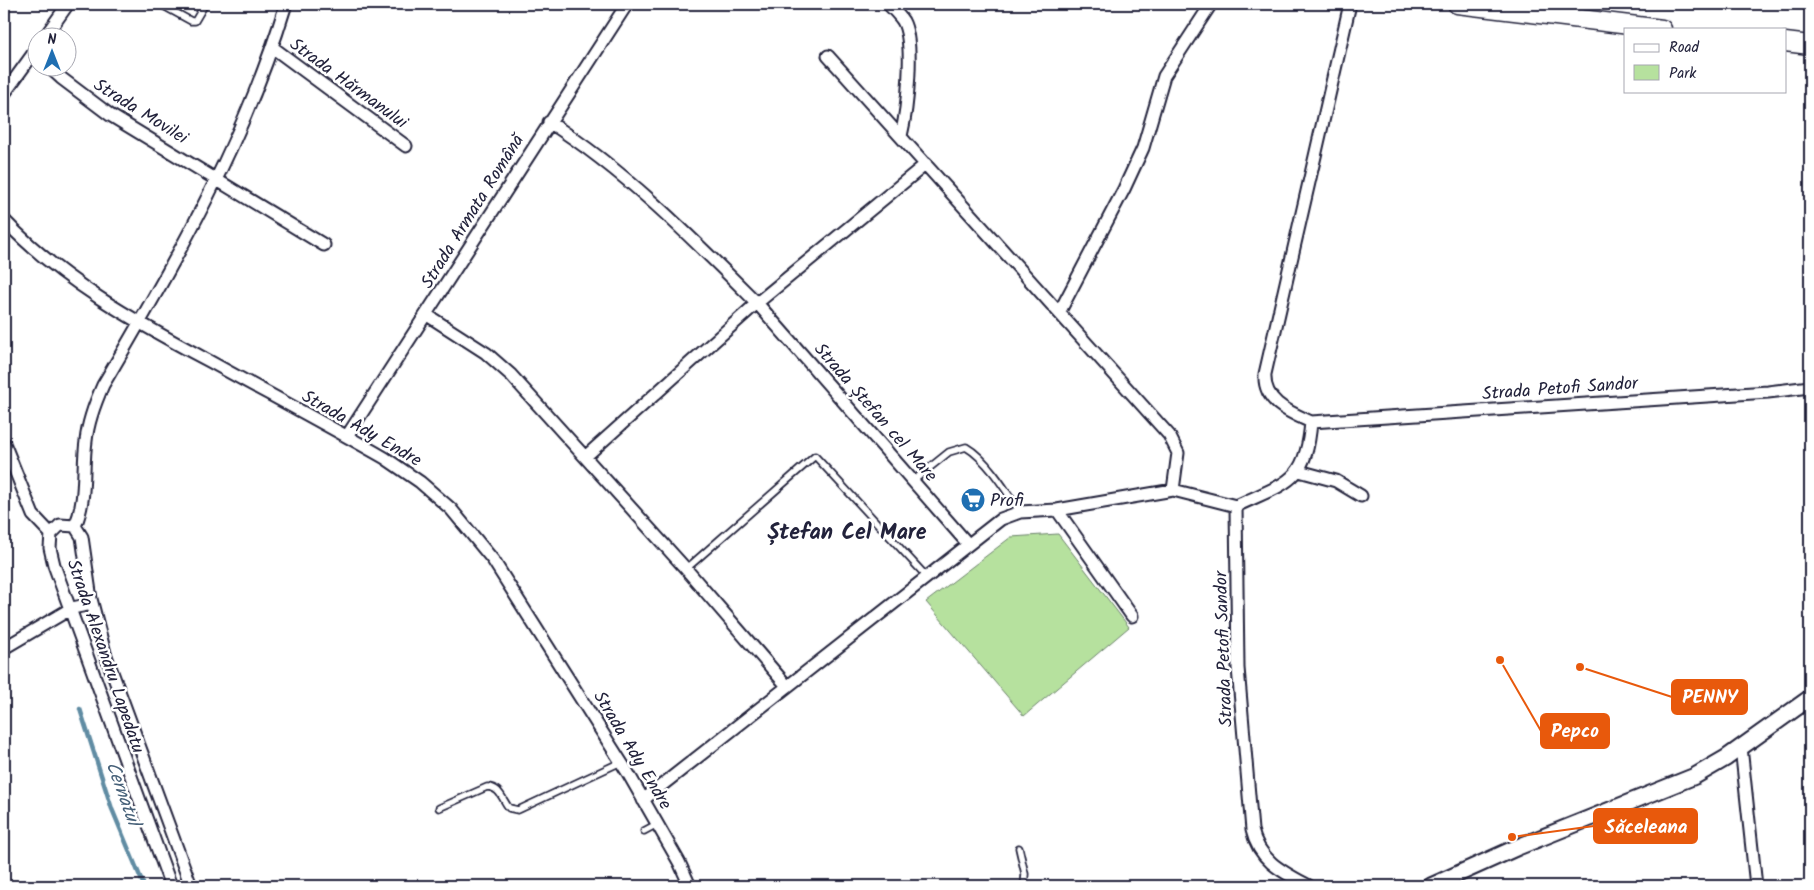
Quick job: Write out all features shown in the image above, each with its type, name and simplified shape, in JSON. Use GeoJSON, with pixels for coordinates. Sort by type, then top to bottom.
{"type":"FeatureCollection","features":[{"type":"Feature","properties":{"kind":"main road"},"geometry":{"type":"LineString","coordinates":[[1458,4],[1654,28]]}},
{"type":"Feature","properties":{"kind":"main road"},"geometry":{"type":"LineString","coordinates":[[1786,42],[1810,45]]}},
{"type":"Feature","properties":{"kind":"main road"},"geometry":{"type":"LineString","coordinates":[[1431,886],[1518,847],[1696,776],[1810,698]]}},
{"type":"Feature","properties":{"kind":"street"},"geometry":{"type":"LineString","coordinates":[[51,28],[68,4]]}},
{"type":"Feature","properties":{"kind":"street","name":"Strada Hărmanului"},"geometry":{"type":"LineString","coordinates":[[75,526],[83,500],[86,441],[93,408],[103,385],[140,324],[217,180],[234,144],[272,47],[286,4]]}},
{"type":"Feature","properties":{"kind":"street","name":"Strada Armata Română"},"geometry":{"type":"LineString","coordinates":[[347,436],[627,4]]}},
{"type":"Feature","properties":{"kind":"street"},"geometry":{"type":"LineString","coordinates":[[888,4],[903,21],[907,33],[907,98],[901,136]]}},
{"type":"Feature","properties":{"kind":"street"},"geometry":{"type":"LineString","coordinates":[[1060,311],[1120,197],[1143,148],[1164,76],[1211,4]]}},
{"type":"Feature","properties":{"kind":"street","name":"Strada Petofi Sandor"},"geometry":{"type":"LineString","coordinates":[[1350,4],[1265,374],[1267,393],[1275,401],[1290,412],[1311,422],[1768,392],[1810,387]]}},
{"type":"Feature","properties":{"kind":"street","name":"Strada Hărmanului"},"geometry":{"type":"LineString","coordinates":[[272,47],[406,146]]}},
{"type":"Feature","properties":{"kind":"street"},"geometry":{"type":"LineString","coordinates":[[828,56],[1060,311],[1169,435],[1178,453],[1172,490]]}},
{"type":"Feature","properties":{"kind":"street"},"geometry":{"type":"LineString","coordinates":[[4,94],[28,62]]}},
{"type":"Feature","properties":{"kind":"street","name":"Strada Movilei"},"geometry":{"type":"LineString","coordinates":[[61,78],[110,115],[217,180]]}},
{"type":"Feature","properties":{"kind":"street","name":"Strada Ștefan cel Mare"},"geometry":{"type":"LineString","coordinates":[[549,122],[584,145],[634,186],[757,303],[968,544]]}},
{"type":"Feature","properties":{"kind":"street"},"geometry":{"type":"LineString","coordinates":[[586,457],[757,303],[926,164]]}},
{"type":"Feature","properties":{"kind":"street"},"geometry":{"type":"LineString","coordinates":[[217,180],[324,245]]}},
{"type":"Feature","properties":{"kind":"street","name":"Strada Ady Endre"},"geometry":{"type":"LineString","coordinates":[[4,220],[61,272],[140,324],[385,458],[420,482],[451,509],[473,533],[493,560],[621,762],[679,862],[690,886]]}},
{"type":"Feature","properties":{"kind":"street"},"geometry":{"type":"LineString","coordinates":[[427,315],[486,353],[511,375],[686,569],[787,686]]}},
{"type":"Feature","properties":{"kind":"street"},"geometry":{"type":"LineString","coordinates":[[643,800],[1001,519],[1020,512],[1057,510],[1172,490],[1236,506],[1285,483],[1299,471],[1308,451],[1311,422]]}},
{"type":"Feature","properties":{"kind":"street"},"geometry":{"type":"LineString","coordinates":[[4,443],[34,515],[51,534],[60,525],[75,526]]}},
{"type":"Feature","properties":{"kind":"street"},"geometry":{"type":"LineString","coordinates":[[1299,471],[1336,480],[1361,496]]}},
{"type":"Feature","properties":{"kind":"street","name":"Strada Petofi Sandor"},"geometry":{"type":"LineString","coordinates":[[1236,506],[1238,668],[1252,830],[1260,851],[1270,864],[1309,886]]}},
{"type":"Feature","properties":{"kind":"street"},"geometry":{"type":"LineString","coordinates":[[1057,510],[1132,616]]}},
{"type":"Feature","properties":{"kind":"street","name":"Strada Alexandru Lapedatu"},"geometry":{"type":"LineString","coordinates":[[75,526],[82,537],[90,599],[105,653],[191,886]]}},
{"type":"Feature","properties":{"kind":"street","name":"Strada Alexandru Lapedatu"},"geometry":{"type":"LineString","coordinates":[[51,534],[50,548],[54,565],[72,608],[88,659],[172,886]]}},
{"type":"Feature","properties":{"kind":"street"},"geometry":{"type":"LineString","coordinates":[[4,648],[72,608],[83,607],[90,599]]}},
{"type":"Feature","properties":{"kind":"street"},"geometry":{"type":"LineString","coordinates":[[1741,747],[1756,886]]}},
{"type":"Feature","properties":{"kind":"lane"},"geometry":{"type":"LineString","coordinates":[[160,4],[191,22],[196,20],[205,4]]}},
{"type":"Feature","properties":{"kind":"lane"},"geometry":{"type":"LineString","coordinates":[[913,481],[949,452],[966,448],[974,452],[1020,512]]}},
{"type":"Feature","properties":{"kind":"lane"},"geometry":{"type":"LineString","coordinates":[[686,569],[815,456],[927,577]]}},
{"type":"Feature","properties":{"kind":"lane"},"geometry":{"type":"LineString","coordinates":[[439,808],[487,787],[493,787],[498,789],[509,808],[518,810],[621,762]]}},
{"type":"Feature","properties":{"kind":"lane"},"geometry":{"type":"LineString","coordinates":[[644,832],[657,824]]}},
{"type":"Feature","properties":{"kind":"lane"},"geometry":{"type":"LineString","coordinates":[[1019,848],[1025,874],[1024,886]]}},
{"type":"Feature","properties":{"kind":"green space"},"geometry":{"type":"Polygon","coordinates":[[[1058,534],[1129,627],[1024,716],[926,602],[1011,537],[1058,534]]]}},
{"type":"Feature","properties":{"kind":"waterway","name":"Cernatul"},"geometry":{"type":"LineString","coordinates":[[80,709],[112,809],[144,886]]}},
{"type":"Feature","properties":{"kind":"place","name":"Profi"},"geometry":{"type":"Point","coordinates":[973,500]}},
{"type":"Feature","properties":{"kind":"place","name":"Pepco"},"geometry":{"type":"Point","coordinates":[1500,660]}},
{"type":"Feature","properties":{"kind":"place","name":"PENNY"},"geometry":{"type":"Point","coordinates":[1580,667]}},
{"type":"Feature","properties":{"kind":"place","name":"Săceleana"},"geometry":{"type":"Point","coordinates":[1512,837]}},
{"type":"Feature","properties":{"kind":"district","name":"Ștefan Cel Mare"},"geometry":{"type":"Point","coordinates":[847,531]}}]}
